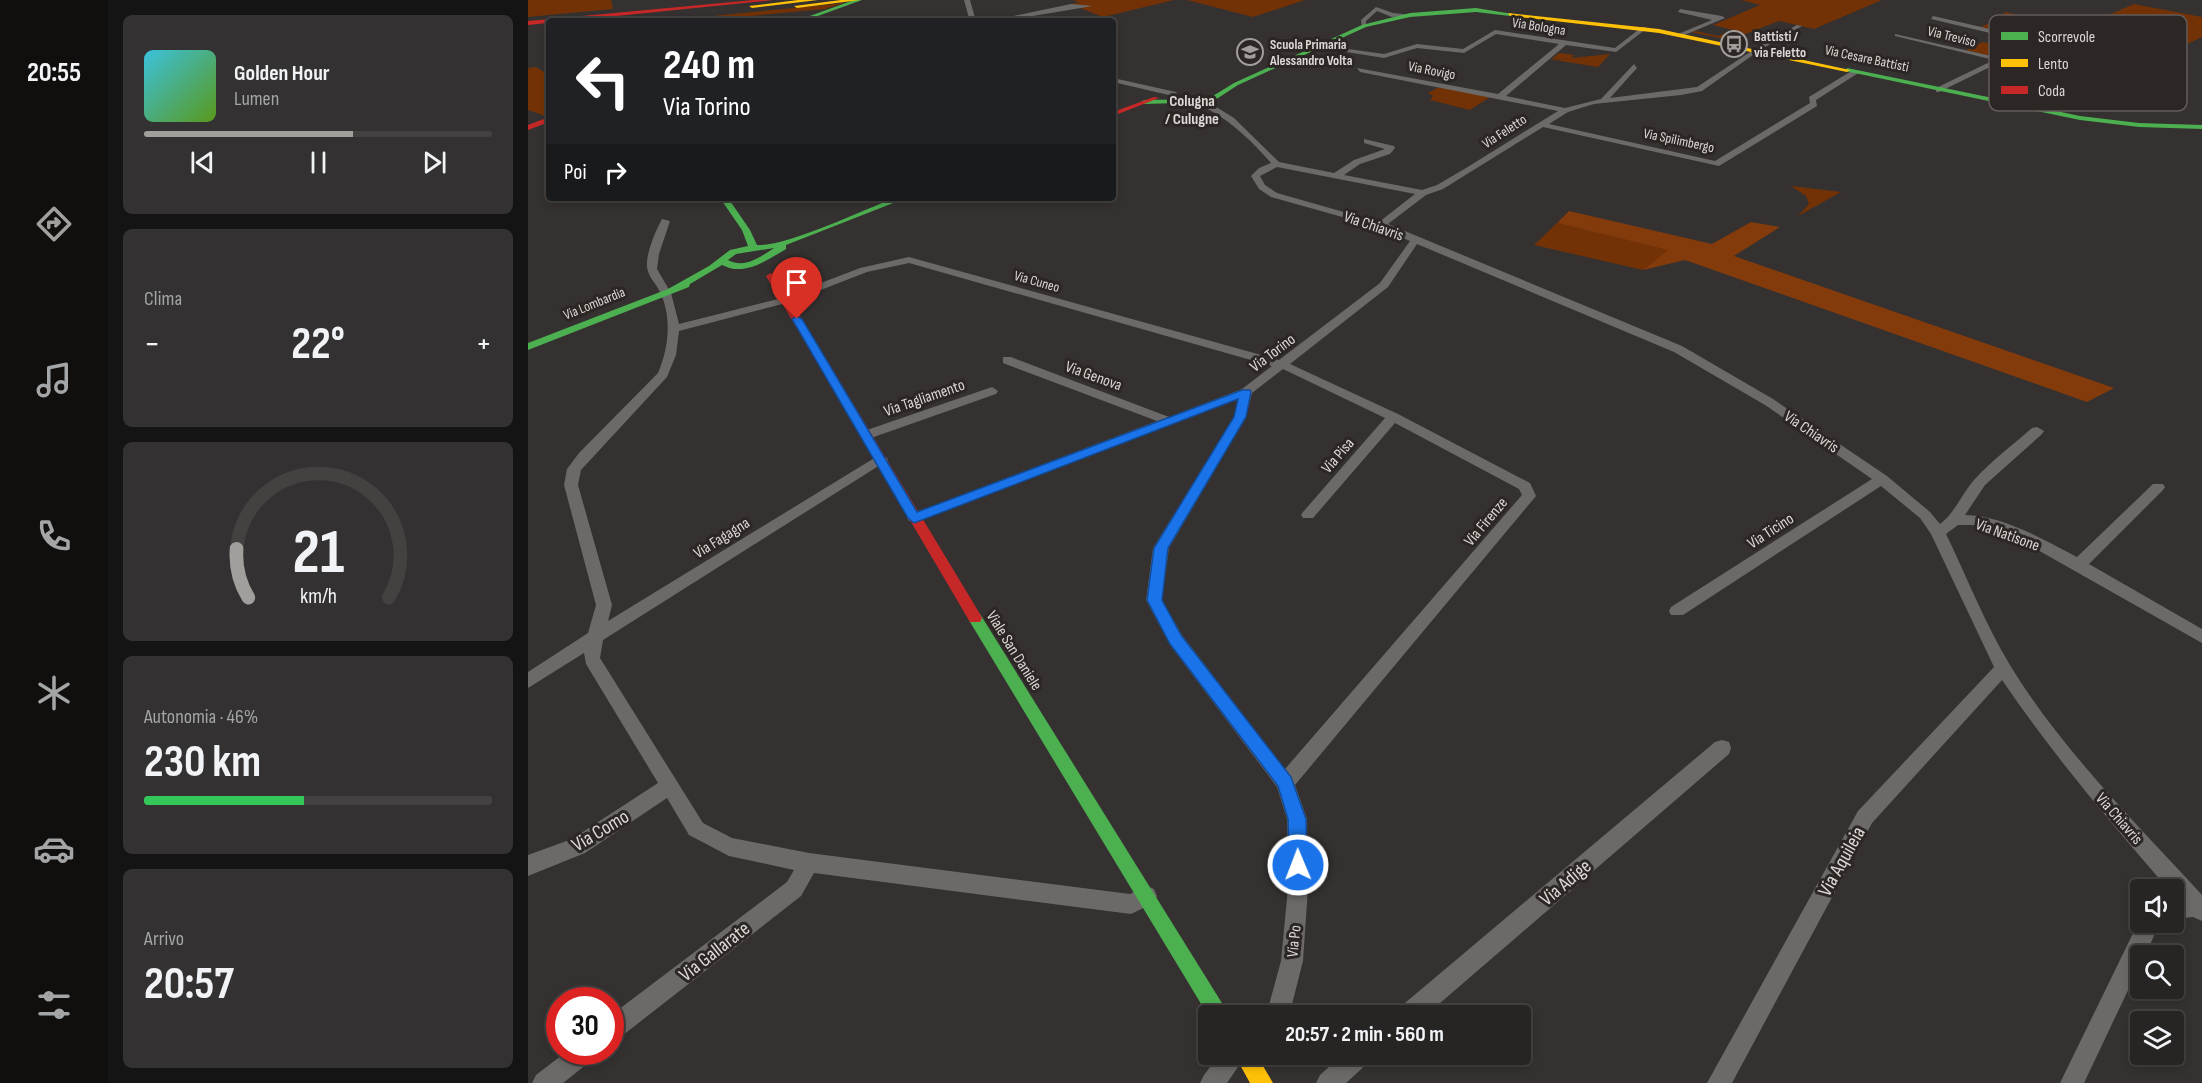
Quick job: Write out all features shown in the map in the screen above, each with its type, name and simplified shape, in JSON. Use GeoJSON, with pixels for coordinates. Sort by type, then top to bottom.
{"type":"FeatureCollection","features":[{"type":"Feature","properties":{"kind":"main road"},"geometry":{"type":"LineString","coordinates":[[557,18],[728,0]]}},
{"type":"Feature","properties":{"kind":"main road"},"geometry":{"type":"LineString","coordinates":[[563,18],[771,0]]}},
{"type":"Feature","properties":{"kind":"main road"},"geometry":{"type":"LineString","coordinates":[[626,18],[815,0]]}},
{"type":"Feature","properties":{"kind":"main road"},"geometry":{"type":"LineString","coordinates":[[672,18],[858,0]]}},
{"type":"Feature","properties":{"kind":"main road"},"geometry":{"type":"LineString","coordinates":[[807,18],[858,0]]}},
{"type":"Feature","properties":{"kind":"main road","name":"Via Cesare Battisti"},"geometry":{"type":"LineString","coordinates":[[1211,99],[1364,26],[1410,15],[1456,10],[1492,10],[1644,28],[1989,100]]}},
{"type":"Feature","properties":{"kind":"main road"},"geometry":{"type":"LineString","coordinates":[[528,21],[546,19]]}},
{"type":"Feature","properties":{"kind":"main road"},"geometry":{"type":"LineString","coordinates":[[528,21],[546,19]]}},
{"type":"Feature","properties":{"kind":"main road"},"geometry":{"type":"LineString","coordinates":[[528,30],[546,28]]}},
{"type":"Feature","properties":{"kind":"main road"},"geometry":{"type":"LineString","coordinates":[[1116,113],[1166,95],[1211,99]]}},
{"type":"Feature","properties":{"kind":"main road","name":"Via Cesare Battisti"},"geometry":{"type":"LineString","coordinates":[[2045,111],[2139,125],[2202,127]]}},
{"type":"Feature","properties":{"kind":"main road"},"geometry":{"type":"LineString","coordinates":[[528,128],[546,120]]}},
{"type":"Feature","properties":{"kind":"main road","name":"Viale San Daniele"},"geometry":{"type":"LineString","coordinates":[[726,201],[746,230],[749,243],[763,252],[772,269],[771,276],[914,518],[1213,1005]]}},
{"type":"Feature","properties":{"kind":"main road"},"geometry":{"type":"LineString","coordinates":[[763,252],[894,201]]}},
{"type":"Feature","properties":{"kind":"main road"},"geometry":{"type":"LineString","coordinates":[[741,225],[728,256],[727,265],[760,269],[771,276]]}},
{"type":"Feature","properties":{"kind":"main road","name":"Via Lombardia"},"geometry":{"type":"LineString","coordinates":[[669,291],[728,256],[763,252]]}},
{"type":"Feature","properties":{"kind":"main road","name":"Via Lombardia"},"geometry":{"type":"LineString","coordinates":[[528,347],[669,291],[742,266],[763,252]]}},
{"type":"Feature","properties":{"kind":"main road"},"geometry":{"type":"LineString","coordinates":[[1251,1065],[1261,1081]]}},
{"type":"Feature","properties":{"kind":"street"},"geometry":{"type":"LineString","coordinates":[[967,0],[971,18]]}},
{"type":"Feature","properties":{"kind":"street"},"geometry":{"type":"LineString","coordinates":[[1375,0],[1376,9]]}},
{"type":"Feature","properties":{"kind":"street"},"geometry":{"type":"LineString","coordinates":[[1008,18],[1071,6],[1090,6]]}},
{"type":"Feature","properties":{"kind":"street"},"geometry":{"type":"LineString","coordinates":[[1376,9],[1392,15],[1410,15]]}},
{"type":"Feature","properties":{"kind":"street"},"geometry":{"type":"LineString","coordinates":[[1364,26],[1364,21],[1376,9]]}},
{"type":"Feature","properties":{"kind":"street"},"geometry":{"type":"LineString","coordinates":[[1680,10],[1720,19],[1680,35]]}},
{"type":"Feature","properties":{"kind":"street","name":"Via Treviso"},"geometry":{"type":"LineString","coordinates":[[1933,18],[1989,31]]}},
{"type":"Feature","properties":{"kind":"street"},"geometry":{"type":"LineString","coordinates":[[1691,24],[1700,26]]}},
{"type":"Feature","properties":{"kind":"street"},"geometry":{"type":"LineString","coordinates":[[1755,51],[1799,26]]}},
{"type":"Feature","properties":{"kind":"street","name":"Via Bologna"},"geometry":{"type":"LineString","coordinates":[[1322,46],[1384,56],[1417,46],[1463,52],[1468,51],[1495,32],[1619,49],[1644,28]]}},
{"type":"Feature","properties":{"kind":"street","name":"Via Treviso"},"geometry":{"type":"LineString","coordinates":[[1897,35],[1989,57]]}},
{"type":"Feature","properties":{"kind":"street"},"geometry":{"type":"LineString","coordinates":[[1500,97],[1565,42]]}},
{"type":"Feature","properties":{"kind":"street","name":"Via Feletto"},"geometry":{"type":"LineString","coordinates":[[1381,225],[1423,193],[1440,187],[1469,171],[1565,110],[1603,101],[1699,89],[1755,51]]}},
{"type":"Feature","properties":{"kind":"street"},"geometry":{"type":"LineString","coordinates":[[1603,101],[1634,66]]}},
{"type":"Feature","properties":{"kind":"street","name":"Via Treviso"},"geometry":{"type":"LineString","coordinates":[[1939,90],[1989,66]]}},
{"type":"Feature","properties":{"kind":"street","name":"Via Rovigo"},"geometry":{"type":"LineString","coordinates":[[1360,70],[1565,110]]}},
{"type":"Feature","properties":{"kind":"street","name":"Via Spilimbergo"},"geometry":{"type":"LineString","coordinates":[[1540,124],[1716,164],[1814,104],[1812,99],[1856,72]]}},
{"type":"Feature","properties":{"kind":"street"},"geometry":{"type":"LineString","coordinates":[[1116,81],[1166,95]]}},
{"type":"Feature","properties":{"kind":"street"},"geometry":{"type":"LineString","coordinates":[[1211,99],[1263,149],[1275,164],[1423,193]]}},
{"type":"Feature","properties":{"kind":"street"},"geometry":{"type":"LineString","coordinates":[[1337,175],[1357,162],[1387,152],[1391,148],[1367,141]]}},
{"type":"Feature","properties":{"kind":"street","name":"Via Chiavris"},"geometry":{"type":"LineString","coordinates":[[1275,164],[1256,174],[1256,179],[1262,187],[1274,195],[1381,225],[1678,349],[1769,402],[1882,479],[1925,515],[1938,532],[2003,668],[2043,726],[2098,794],[2200,909]]}},
{"type":"Feature","properties":{"kind":"street"},"geometry":{"type":"LineString","coordinates":[[665,221],[652,267],[655,278],[669,291],[674,329],[671,360],[663,374],[584,456],[574,469],[571,485],[604,605],[589,641],[592,659],[696,829],[729,847],[809,862],[1131,904],[1147,896]]}},
{"type":"Feature","properties":{"kind":"street","name":"Via Torino"},"geometry":{"type":"LineString","coordinates":[[914,518],[1246,392],[1384,285],[1415,240]]}},
{"type":"Feature","properties":{"kind":"street","name":"Via Cuneo"},"geometry":{"type":"LineString","coordinates":[[786,300],[887,263],[909,260],[1283,365]]}},
{"type":"Feature","properties":{"kind":"street"},"geometry":{"type":"LineString","coordinates":[[674,329],[720,315],[786,300]]}},
{"type":"Feature","properties":{"kind":"street","name":"Via Genova"},"geometry":{"type":"LineString","coordinates":[[1007,360],[1169,421]]}},
{"type":"Feature","properties":{"kind":"street","name":"Via Firenze"},"geometry":{"type":"LineString","coordinates":[[1283,365],[1393,417],[1525,486],[1529,496],[1285,783]]}},
{"type":"Feature","properties":{"kind":"street","name":"Via Tagliamento"},"geometry":{"type":"LineString","coordinates":[[866,435],[992,391]]}},
{"type":"Feature","properties":{"kind":"street","name":"Via Po"},"geometry":{"type":"LineString","coordinates":[[1246,392],[1240,417],[1161,548],[1154,600],[1176,640],[1285,783],[1297,819],[1298,888],[1292,961],[1280,1005]]}},
{"type":"Feature","properties":{"kind":"street","name":"Via Pisa"},"geometry":{"type":"LineString","coordinates":[[1308,515],[1393,417]]}},
{"type":"Feature","properties":{"kind":"street"},"geometry":{"type":"LineString","coordinates":[[1955,520],[1964,500],[1984,476],[2037,431]]}},
{"type":"Feature","properties":{"kind":"street","name":"Via Fagagna"},"geometry":{"type":"LineString","coordinates":[[589,641],[881,460]]}},
{"type":"Feature","properties":{"kind":"street","name":"Via Ticino"},"geometry":{"type":"LineString","coordinates":[[1677,611],[1882,479]]}},
{"type":"Feature","properties":{"kind":"street"},"geometry":{"type":"LineString","coordinates":[[2078,565],[2158,487]]}},
{"type":"Feature","properties":{"kind":"street","name":"Via Natisone"},"geometry":{"type":"LineString","coordinates":[[1938,532],[1955,520],[1979,520],[2034,541],[2202,638]]}},
{"type":"Feature","properties":{"kind":"street"},"geometry":{"type":"LineString","coordinates":[[528,681],[589,641]]}},
{"type":"Feature","properties":{"kind":"street","name":"Via Aquileia"},"geometry":{"type":"LineString","coordinates":[[1719,1083],[1865,817],[2003,668]]}},
{"type":"Feature","properties":{"kind":"street","name":"Via Adige"},"geometry":{"type":"LineString","coordinates":[[1420,1005],[1722,748]]}},
{"type":"Feature","properties":{"kind":"street","name":"Via Como"},"geometry":{"type":"LineString","coordinates":[[528,867],[540,859],[579,846],[669,786]]}},
{"type":"Feature","properties":{"kind":"street","name":"Via Gallarate"},"geometry":{"type":"LineString","coordinates":[[624,1020],[794,889],[809,862]]}},
{"type":"Feature","properties":{"kind":"street"},"geometry":{"type":"LineString","coordinates":[[2184,909],[2200,909]]}},
{"type":"Feature","properties":{"kind":"street"},"geometry":{"type":"LineString","coordinates":[[2072,1083],[2145,933]]}},
{"type":"Feature","properties":{"kind":"street"},"geometry":{"type":"LineString","coordinates":[[544,1083],[567,1065]]}},
{"type":"Feature","properties":{"kind":"street"},"geometry":{"type":"LineString","coordinates":[[1212,1083],[1226,1065]]}},
{"type":"Feature","properties":{"kind":"street"},"geometry":{"type":"LineString","coordinates":[[1261,1081],[1264,1065]]}},
{"type":"Feature","properties":{"kind":"street"},"geometry":{"type":"LineString","coordinates":[[1328,1083],[1348,1065]]}},
{"type":"Feature","properties":{"kind":"shaded area"},"geometry":{"type":"Polygon","coordinates":[[[528,0],[611,0],[613,9],[528,17],[528,0]]]}},
{"type":"Feature","properties":{"kind":"shaded area"},"geometry":{"type":"Polygon","coordinates":[[[1073,0],[1174,0],[1103,17],[1070,4],[1080,3],[1073,0]]]}},
{"type":"Feature","properties":{"kind":"shaded area"},"geometry":{"type":"Polygon","coordinates":[[[1187,0],[1305,0],[1253,17],[1187,0]]]}},
{"type":"Feature","properties":{"kind":"shaded area"},"geometry":{"type":"Polygon","coordinates":[[[1741,0],[1882,0],[1814,29],[1779,21],[1730,40],[1690,32],[1696,31],[1718,36],[1733,30],[1713,25],[1760,5],[1741,0]]]}},
{"type":"Feature","properties":{"kind":"shaded area"},"geometry":{"type":"Polygon","coordinates":[[[845,3],[825,9],[728,18],[692,18],[845,3]]]}},
{"type":"Feature","properties":{"kind":"shaded area"},"geometry":{"type":"Polygon","coordinates":[[[2134,4],[2202,17],[2202,37],[2187,44],[2187,15],[2108,15],[2134,4]]]}},
{"type":"Feature","properties":{"kind":"shaded area"},"geometry":{"type":"Polygon","coordinates":[[[2005,12],[2020,15],[2002,15],[2005,12]]]}},
{"type":"Feature","properties":{"kind":"shaded area"},"geometry":{"type":"Polygon","coordinates":[[[1983,42],[1989,43],[1989,56],[1966,50],[1983,42]]]}},
{"type":"Feature","properties":{"kind":"shaded area"},"geometry":{"type":"Polygon","coordinates":[[[1559,53],[1574,55],[1572,58],[1610,54],[1598,67],[1555,60],[1569,58],[1551,60],[1559,53]]]}},
{"type":"Feature","properties":{"kind":"shaded area"},"geometry":{"type":"Polygon","coordinates":[[[536,67],[546,73],[546,116],[528,110],[528,68],[536,67]]]}},
{"type":"Feature","properties":{"kind":"shaded area"},"geometry":{"type":"Polygon","coordinates":[[[1439,87],[1490,97],[1470,110],[1430,100],[1433,96],[1428,93],[1439,87]]]}},
{"type":"Feature","properties":{"kind":"shaded area"},"geometry":{"type":"Polygon","coordinates":[[[1791,186],[1841,192],[1798,216],[1809,204],[1806,196],[1791,186]]]}},
{"type":"Feature","properties":{"kind":"shaded area"},"geometry":{"type":"Polygon","coordinates":[[[1569,211],[1712,244],[1751,222],[1780,227],[1734,256],[2114,388],[2087,402],[1685,260],[1643,270],[1668,250],[1557,223],[1569,211]]]}},
{"type":"Feature","properties":{"kind":"shaded area"},"geometry":{"type":"Polygon","coordinates":[[[1557,223],[1669,250],[1643,270],[1534,245],[1557,223]]]}},
{"type":"Feature","properties":{"kind":"traffic: fast"},"geometry":{"type":"LineString","coordinates":[[808,18],[859,0]]}},
{"type":"Feature","properties":{"kind":"traffic: fast"},"geometry":{"type":"LineString","coordinates":[[1144,102],[1210,101],[1236,84],[1364,26],[1410,15],[1476,10],[1510,14]]}},
{"type":"Feature","properties":{"kind":"traffic: fast"},"geometry":{"type":"LineString","coordinates":[[1847,70],[1989,99]]}},
{"type":"Feature","properties":{"kind":"traffic: fast"},"geometry":{"type":"LineString","coordinates":[[2046,111],[2080,118],[2139,125],[2202,127]]}},
{"type":"Feature","properties":{"kind":"traffic: fast"},"geometry":{"type":"LineString","coordinates":[[726,201],[746,230],[753,247]]}},
{"type":"Feature","properties":{"kind":"traffic: fast"},"geometry":{"type":"LineString","coordinates":[[672,290],[712,268],[733,252],[753,247],[765,248],[797,239],[894,201]]}},
{"type":"Feature","properties":{"kind":"traffic: fast"},"geometry":{"type":"LineString","coordinates":[[723,261],[738,267],[746,266],[783,247]]}},
{"type":"Feature","properties":{"kind":"traffic: fast"},"geometry":{"type":"LineString","coordinates":[[528,347],[686,285]]}},
{"type":"Feature","properties":{"kind":"traffic: fast"},"geometry":{"type":"LineString","coordinates":[[975,618],[1213,1005]]}},
{"type":"Feature","properties":{"kind":"traffic: slow"},"geometry":{"type":"LineString","coordinates":[[752,6],[815,0]]}},
{"type":"Feature","properties":{"kind":"traffic: slow"},"geometry":{"type":"LineString","coordinates":[[797,6],[857,0]]}},
{"type":"Feature","properties":{"kind":"traffic: slow"},"geometry":{"type":"LineString","coordinates":[[1510,14],[1659,31],[1847,70]]}},
{"type":"Feature","properties":{"kind":"traffic: slow"},"geometry":{"type":"LineString","coordinates":[[1251,1065],[1262,1083]]}},
{"type":"Feature","properties":{"kind":"traffic: jam"},"geometry":{"type":"LineString","coordinates":[[581,18],[771,0]]}},
{"type":"Feature","properties":{"kind":"traffic: jam"},"geometry":{"type":"LineString","coordinates":[[528,23],[546,21]]}},
{"type":"Feature","properties":{"kind":"traffic: jam"},"geometry":{"type":"LineString","coordinates":[[1116,113],[1156,98]]}},
{"type":"Feature","properties":{"kind":"traffic: jam"},"geometry":{"type":"LineString","coordinates":[[528,128],[546,120]]}},
{"type":"Feature","properties":{"kind":"traffic: jam"},"geometry":{"type":"LineString","coordinates":[[771,276],[975,618]]}},
{"type":"Feature","properties":{"kind":"place","name":"Battisti / via Feletto"},"geometry":{"type":"Point","coordinates":[1734,44]}},
{"type":"Feature","properties":{"kind":"place","name":"Scuola Primaria Alessandro Volta"},"geometry":{"type":"Point","coordinates":[1250,52]}},
{"type":"Feature","properties":{"kind":"district","name":"Colugna / Culugne"},"geometry":{"type":"Point","coordinates":[1192,109]}},
{"type":"Feature","properties":{"kind":"route"},"geometry":{"type":"LineString","coordinates":[[797,319],[914,518],[1246,392],[1240,417],[1161,548],[1154,600],[1176,640],[1285,783],[1297,819],[1298,865]]}}]}
